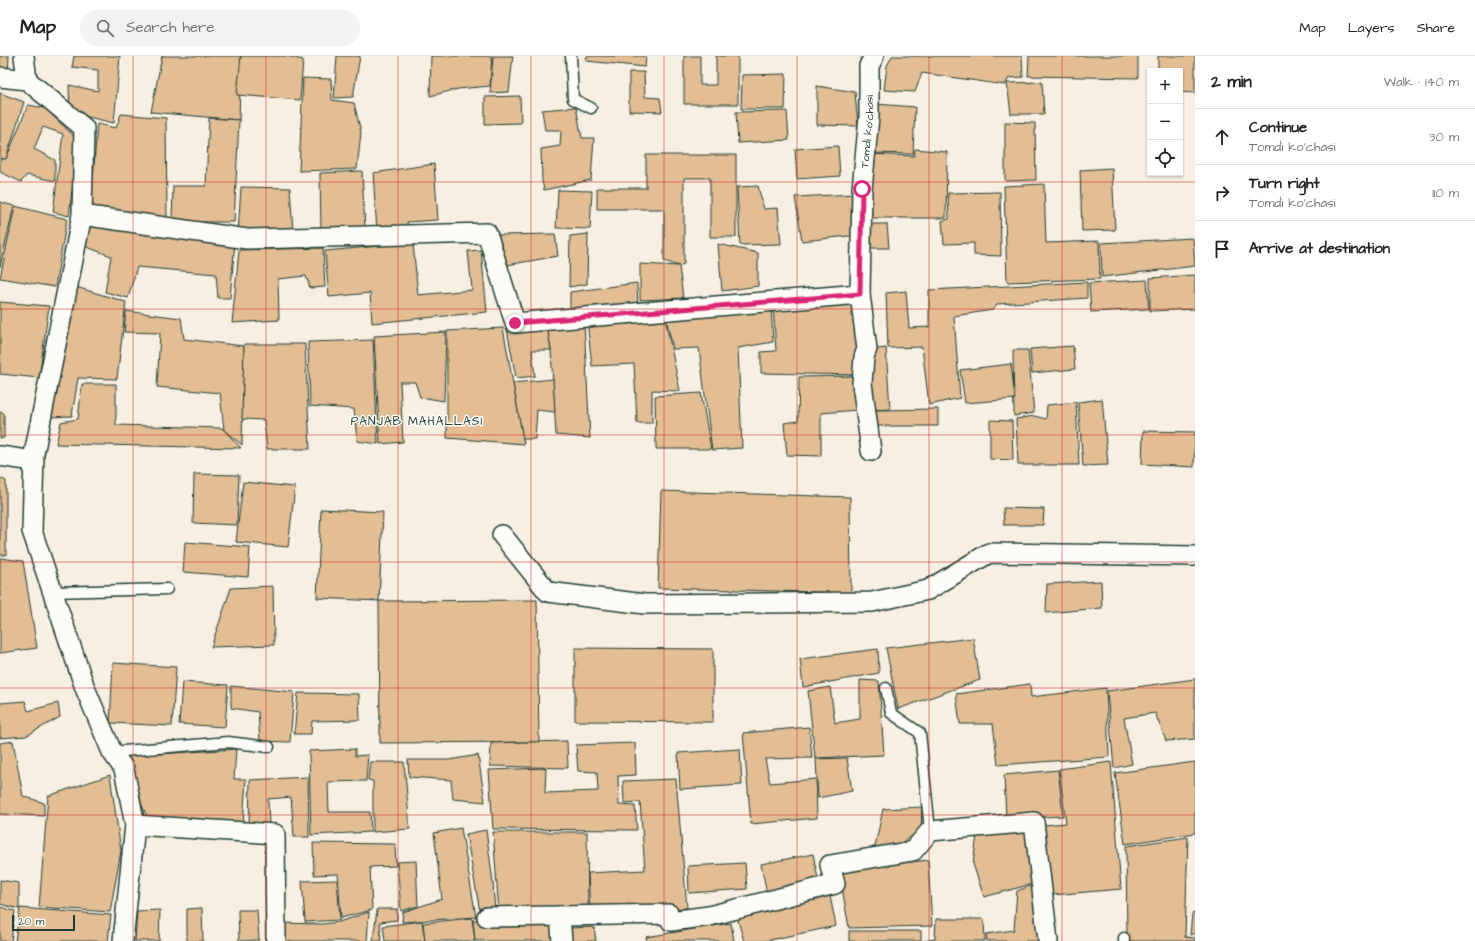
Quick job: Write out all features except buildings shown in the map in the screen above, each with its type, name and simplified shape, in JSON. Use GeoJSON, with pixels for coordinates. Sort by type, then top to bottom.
{"type":"FeatureCollection","features":[{"type":"Feature","properties":{"kind":"street"},"geometry":{"type":"LineString","coordinates":[[24,56],[27,80]]}},
{"type":"Feature","properties":{"kind":"street","name":"Tomdi ko'chasi"},"geometry":{"type":"LineString","coordinates":[[871,451],[862,383],[864,357],[867,349],[860,294],[862,189],[869,117],[869,66],[874,56]]}},
{"type":"Feature","properties":{"kind":"street"},"geometry":{"type":"LineString","coordinates":[[0,77],[27,80],[84,128],[82,215],[33,461],[32,531],[84,688],[112,752],[124,769],[135,825],[123,941]]}},
{"type":"Feature","properties":{"kind":"street"},"geometry":{"type":"LineString","coordinates":[[82,215],[248,239],[487,233],[515,323],[860,294]]}},
{"type":"Feature","properties":{"kind":"street"},"geometry":{"type":"LineString","coordinates":[[0,456],[33,461]]}},
{"type":"Feature","properties":{"kind":"street"},"geometry":{"type":"LineString","coordinates":[[502,534],[548,592],[645,604],[872,602],[928,590],[989,553],[1195,556]]}},
{"type":"Feature","properties":{"kind":"street"},"geometry":{"type":"LineString","coordinates":[[487,917],[669,914],[671,921],[709,916],[835,884],[830,865],[913,851],[930,831],[1034,822],[1048,941]]}},
{"type":"Feature","properties":{"kind":"street"},"geometry":{"type":"LineString","coordinates":[[135,825],[275,834],[276,941]]}},
{"type":"Feature","properties":{"kind":"street"},"geometry":{"type":"LineString","coordinates":[[560,916],[562,941]]}},
{"type":"Feature","properties":{"kind":"lane"},"geometry":{"type":"LineString","coordinates":[[571,56],[573,99],[591,108]]}},
{"type":"Feature","properties":{"kind":"lane"},"geometry":{"type":"LineString","coordinates":[[53,592],[167,589]]}},
{"type":"Feature","properties":{"kind":"lane"},"geometry":{"type":"LineString","coordinates":[[886,688],[891,713],[920,733],[930,831]]}},
{"type":"Feature","properties":{"kind":"lane"},"geometry":{"type":"LineString","coordinates":[[112,752],[228,742],[269,747]]}},
{"type":"Feature","properties":{"kind":"district","name":"PANJAB MAHALLASI"},"geometry":{"type":"Point","coordinates":[417,421]}},
{"type":"Feature","properties":{"kind":"route"},"geometry":{"type":"LineString","coordinates":[[515,323],[860,294],[862,189]]}}]}
